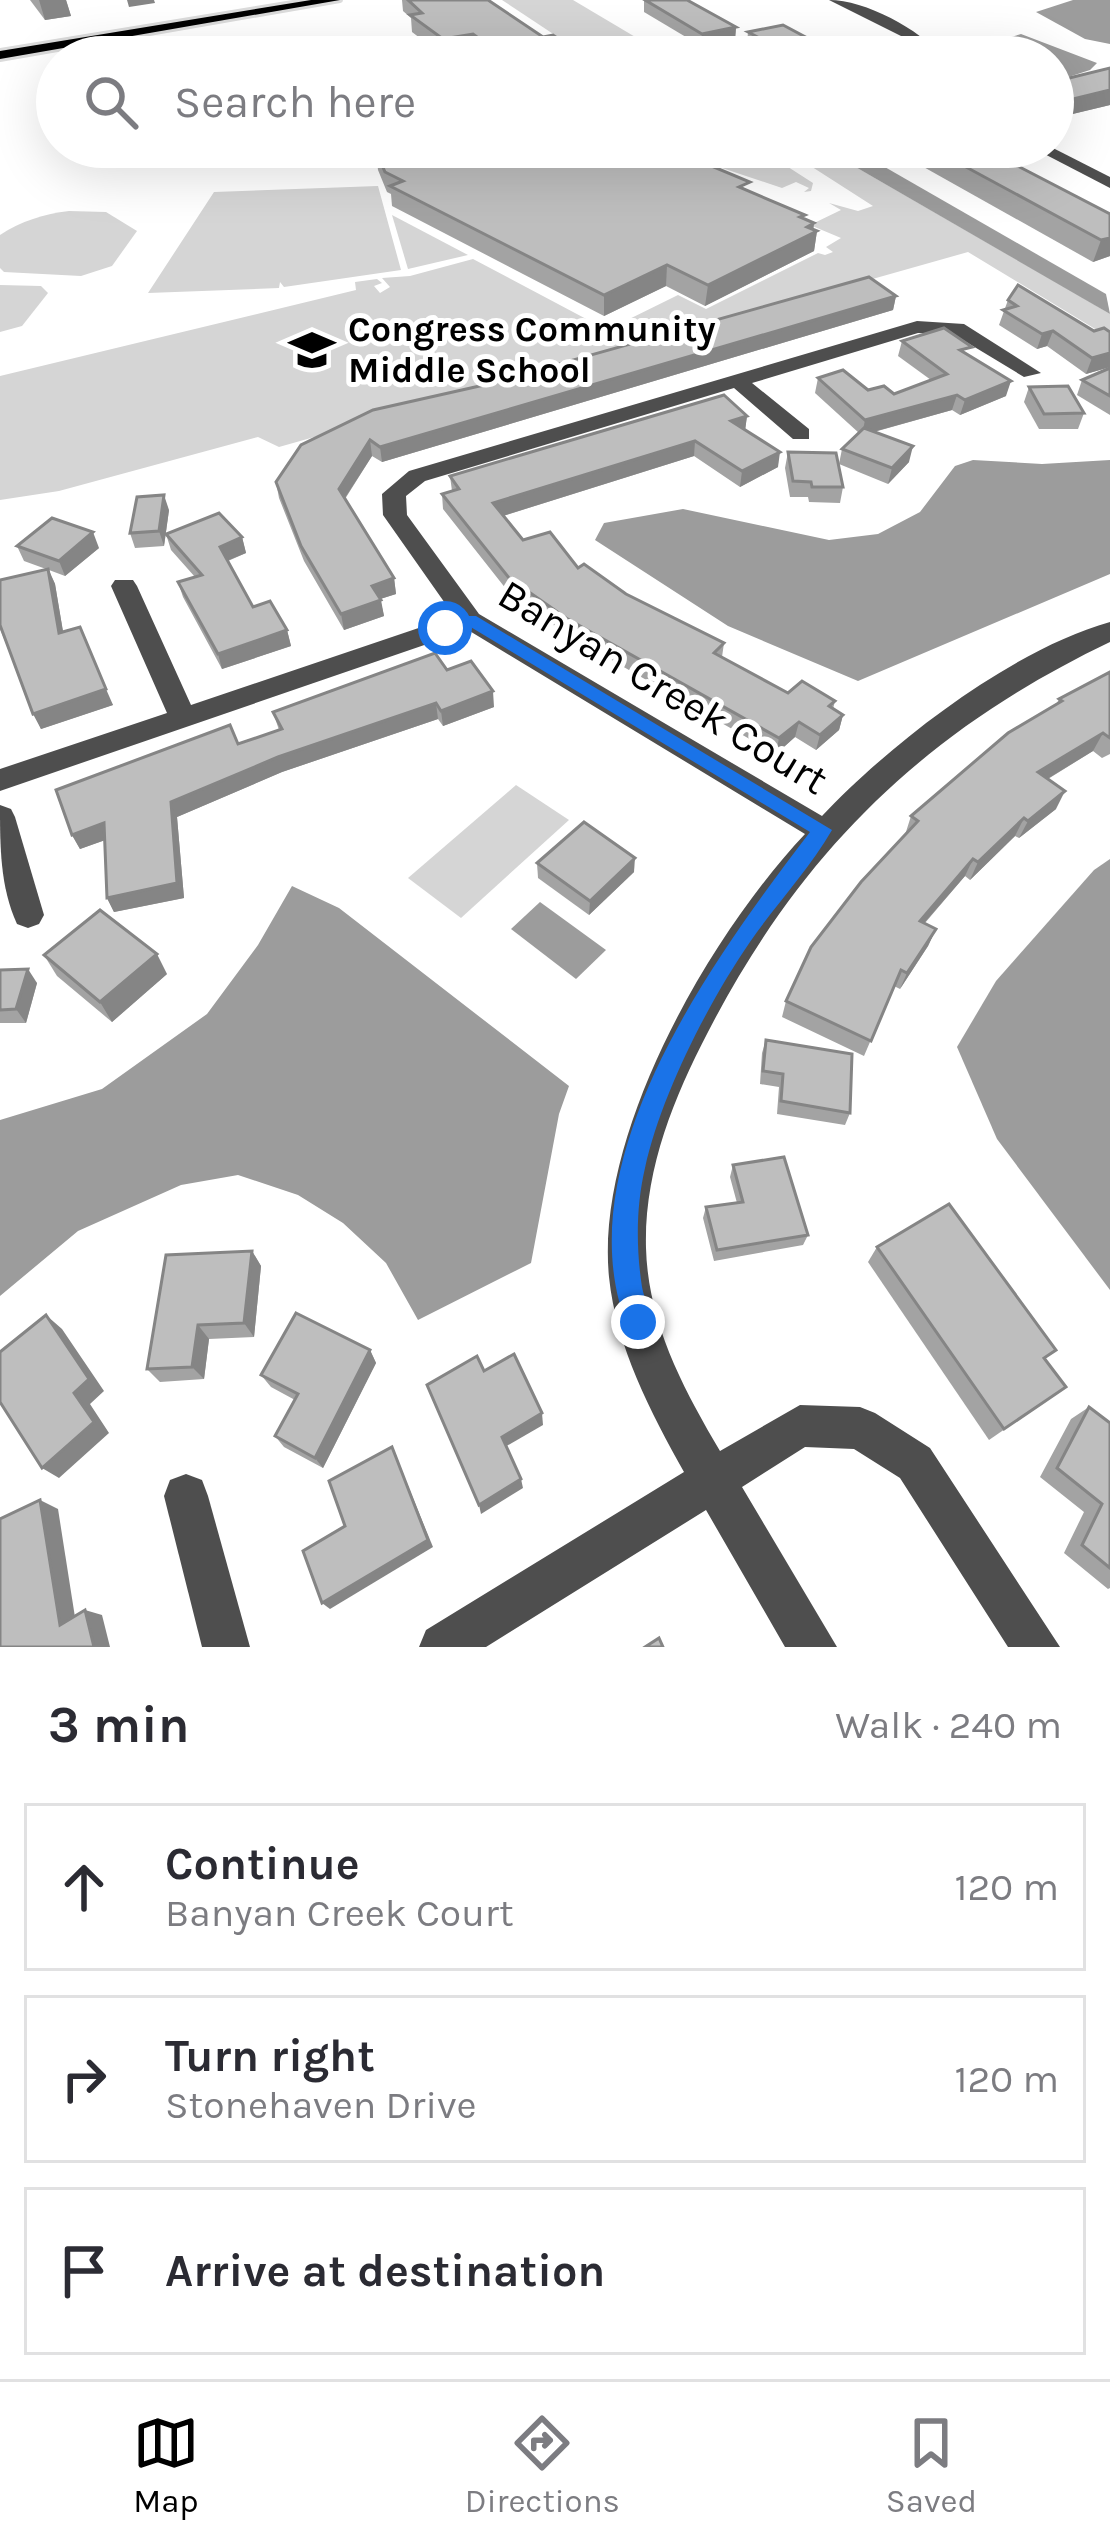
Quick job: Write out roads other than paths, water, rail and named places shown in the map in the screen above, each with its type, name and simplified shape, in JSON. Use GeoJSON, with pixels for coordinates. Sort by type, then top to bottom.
{"type":"FeatureCollection","features":[{"type":"Feature","properties":{"kind":"main road"},"geometry":{"type":"LineString","coordinates":[[44,36],[269,0]]}},
{"type":"Feature","properties":{"kind":"main road"},"geometry":{"type":"LineString","coordinates":[[115,36],[334,0]]}},
{"type":"Feature","properties":{"kind":"main road"},"geometry":{"type":"LineString","coordinates":[[0,43],[36,37]]}},
{"type":"Feature","properties":{"kind":"main road"},"geometry":{"type":"LineString","coordinates":[[0,55],[36,49]]}},
{"type":"Feature","properties":{"kind":"street"},"geometry":{"type":"LineString","coordinates":[[835,0],[911,36]]}},
{"type":"Feature","properties":{"kind":"street"},"geometry":{"type":"LineString","coordinates":[[1074,165],[1110,183]]}},
{"type":"Feature","properties":{"kind":"street","name":"Banyan Creek Court"},"geometry":{"type":"LineString","coordinates":[[822,830],[470,620],[394,515],[391,503],[404,484],[417,476],[930,325],[973,334],[1031,374]]}},
{"type":"Feature","properties":{"kind":"street"},"geometry":{"type":"LineString","coordinates":[[738,381],[801,434]]}},
{"type":"Feature","properties":{"kind":"street"},"geometry":{"type":"LineString","coordinates":[[124,586],[183,718]]}},
{"type":"Feature","properties":{"kind":"street"},"geometry":{"type":"LineString","coordinates":[[0,780],[470,620]]}},
{"type":"Feature","properties":{"kind":"street"},"geometry":{"type":"LineString","coordinates":[[813,1647],[713,1480],[651,1358],[638,1322],[626,1252],[628,1193],[659,1094],[708,993],[742,938],[822,830],[873,780],[979,699],[1110,631]]}},
{"type":"Feature","properties":{"kind":"street"},"geometry":{"type":"LineString","coordinates":[[0,817],[28,915]]}},
{"type":"Feature","properties":{"kind":"street"},"geometry":{"type":"LineString","coordinates":[[443,1647],[800,1426],[860,1427],[915,1462],[1036,1647]]}},
{"type":"Feature","properties":{"kind":"street"},"geometry":{"type":"LineString","coordinates":[[186,1496],[226,1647]]}},
{"type":"Feature","properties":{"kind":"place","name":"Congress Community Middle School"},"geometry":{"type":"Point","coordinates":[312,350]}}]}
